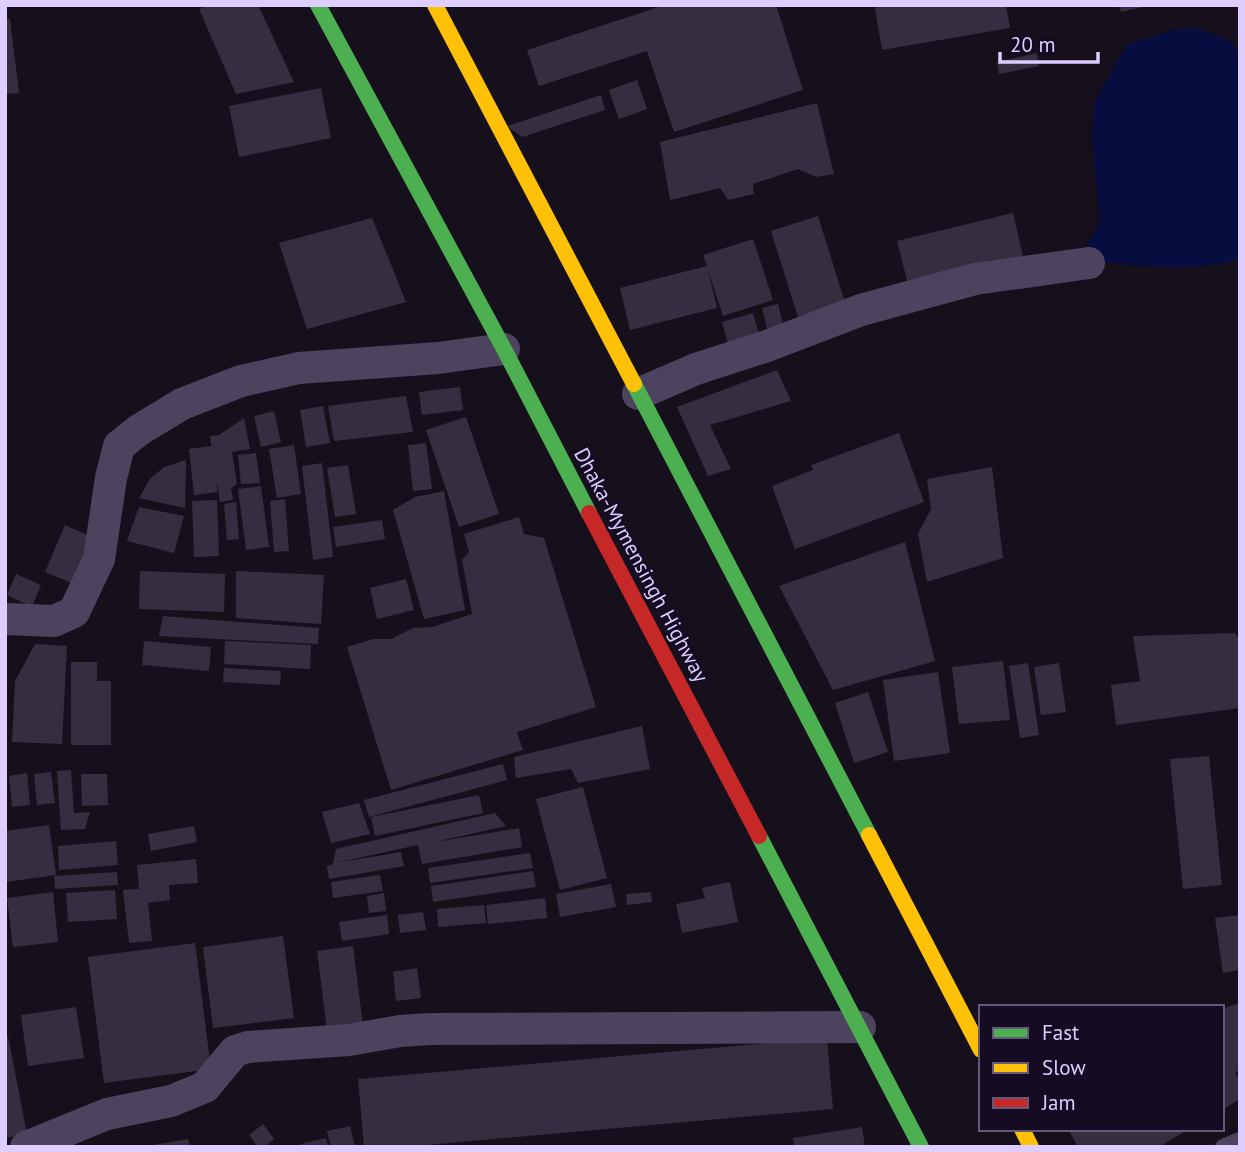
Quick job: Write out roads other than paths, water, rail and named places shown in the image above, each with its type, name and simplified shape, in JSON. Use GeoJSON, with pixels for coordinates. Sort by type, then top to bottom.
{"type":"FeatureCollection","features":[{"type":"Feature","properties":{"kind":"highway","name":"Dhaka-Mymensingh Highway"},"geometry":{"type":"LineString","coordinates":[[318,5],[504,349],[921,1147]]}},
{"type":"Feature","properties":{"kind":"highway"},"geometry":{"type":"LineString","coordinates":[[435,5],[979,1047]]}},
{"type":"Feature","properties":{"kind":"highway"},"geometry":{"type":"LineString","coordinates":[[1023,1131],[1031,1147]]}},
{"type":"Feature","properties":{"kind":"street"},"geometry":{"type":"LineString","coordinates":[[638,394],[696,369],[767,346],[861,310],[975,279],[1089,263]]}},
{"type":"Feature","properties":{"kind":"street"},"geometry":{"type":"LineString","coordinates":[[5,619],[54,621],[74,612],[99,559],[111,478],[119,446],[139,430],[182,404],[241,381],[299,368],[438,358],[504,349]]}},
{"type":"Feature","properties":{"kind":"street"},"geometry":{"type":"LineString","coordinates":[[26,1147],[107,1114],[171,1101],[205,1087],[235,1051],[248,1047],[349,1040],[400,1031],[430,1030],[860,1027]]}},
{"type":"Feature","properties":{"kind":"lane"},"geometry":{"type":"LineString","coordinates":[[1223,1147],[1240,1140]]}}]}
